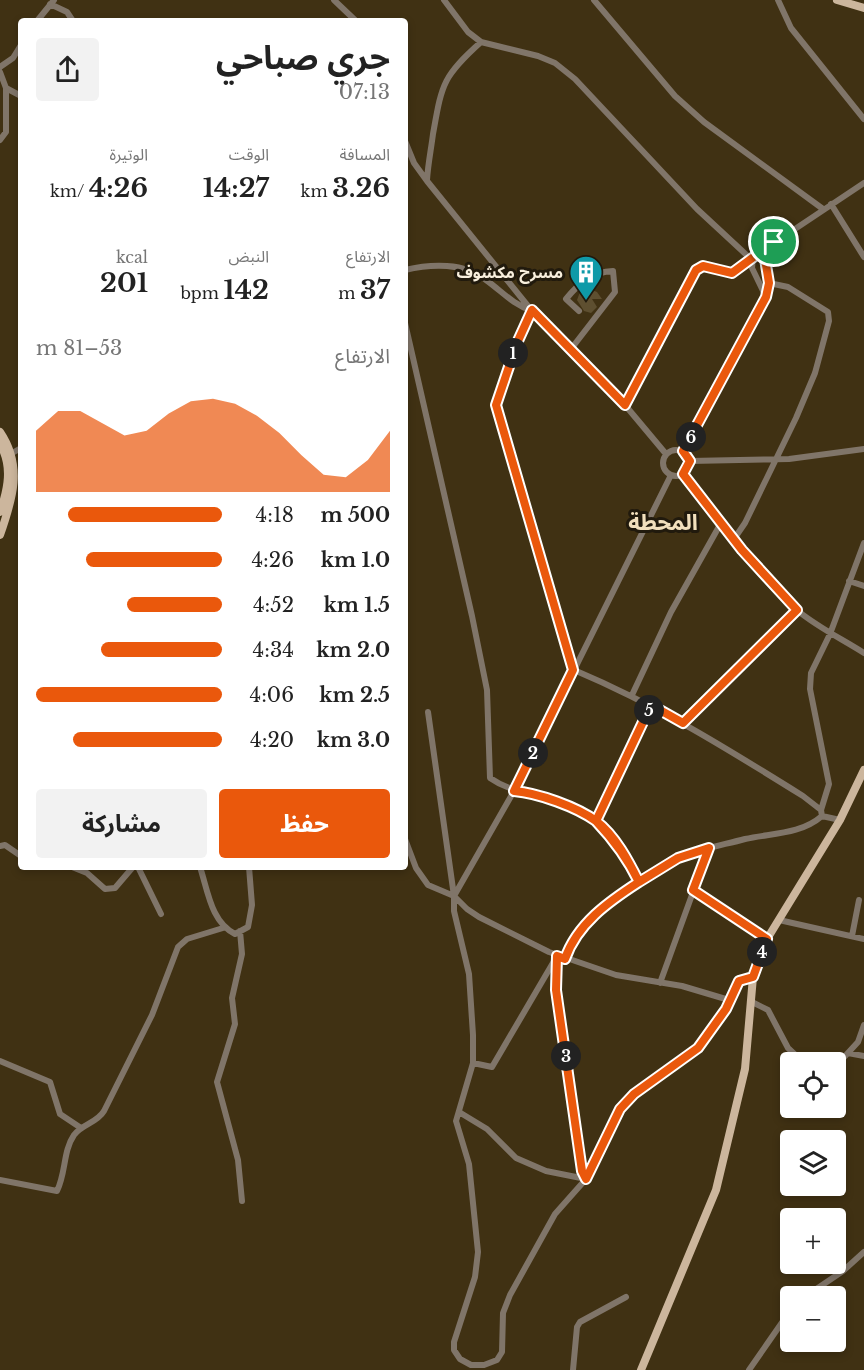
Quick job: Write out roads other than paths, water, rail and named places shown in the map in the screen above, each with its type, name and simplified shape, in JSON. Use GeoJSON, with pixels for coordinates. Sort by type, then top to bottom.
{"type":"FeatureCollection","features":[{"type":"Feature","properties":{"kind":"main road"},"geometry":{"type":"LineString","coordinates":[[837,0],[864,8]]}},
{"type":"Feature","properties":{"kind":"main road"},"geometry":{"type":"LineString","coordinates":[[855,0],[864,3]]}},
{"type":"Feature","properties":{"kind":"main road"},"geometry":{"type":"LineString","coordinates":[[0,432],[15,468],[10,501],[0,535]]}},
{"type":"Feature","properties":{"kind":"main road"},"geometry":{"type":"LineString","coordinates":[[0,444],[9,455],[9,477],[0,512]]}},
{"type":"Feature","properties":{"kind":"main road"},"geometry":{"type":"LineString","coordinates":[[641,1370],[716,1190],[745,1069],[753,977],[767,939],[840,820],[864,770]]}},
{"type":"Feature","properties":{"kind":"street"},"geometry":{"type":"LineString","coordinates":[[334,0],[353,18]]}},
{"type":"Feature","properties":{"kind":"street"},"geometry":{"type":"LineString","coordinates":[[444,0],[468,32],[481,42],[522,51],[555,63],[610,115],[697,209],[752,260],[752,268],[766,297]]}},
{"type":"Feature","properties":{"kind":"street"},"geometry":{"type":"LineString","coordinates":[[594,0],[675,96],[704,122],[823,209]]}},
{"type":"Feature","properties":{"kind":"street"},"geometry":{"type":"LineString","coordinates":[[778,0],[791,28],[864,118]]}},
{"type":"Feature","properties":{"kind":"street"},"geometry":{"type":"LineString","coordinates":[[39,18],[52,2],[67,12],[71,18]]}},
{"type":"Feature","properties":{"kind":"street"},"geometry":{"type":"LineString","coordinates":[[427,181],[428,155],[440,93],[455,67],[481,42]]}},
{"type":"Feature","properties":{"kind":"street"},"geometry":{"type":"LineString","coordinates":[[0,67],[13,58],[18,50]]}},
{"type":"Feature","properties":{"kind":"street"},"geometry":{"type":"LineString","coordinates":[[0,72],[6,88],[6,132],[0,140]]}},
{"type":"Feature","properties":{"kind":"street"},"geometry":{"type":"LineString","coordinates":[[6,88],[18,94]]}},
{"type":"Feature","properties":{"kind":"street"},"geometry":{"type":"LineString","coordinates":[[408,148],[414,163],[427,181],[532,310],[625,405],[666,454]]}},
{"type":"Feature","properties":{"kind":"street"},"geometry":{"type":"LineString","coordinates":[[625,405],[696,270],[703,266],[732,273],[752,260],[758,252],[864,183]]}},
{"type":"Feature","properties":{"kind":"street"},"geometry":{"type":"LineString","coordinates":[[831,204],[864,257]]}},
{"type":"Feature","properties":{"kind":"street"},"geometry":{"type":"LineString","coordinates":[[683,451],[766,297],[769,283],[765,259],[774,242]]}},
{"type":"Feature","properties":{"kind":"street"},"geometry":{"type":"LineString","coordinates":[[408,270],[440,266],[469,271],[484,278],[513,304],[532,310]]}},
{"type":"Feature","properties":{"kind":"street"},"geometry":{"type":"LineString","coordinates":[[571,348],[615,292],[614,272],[592,275],[577,285],[566,299],[579,311]]}},
{"type":"Feature","properties":{"kind":"street"},"geometry":{"type":"LineString","coordinates":[[734,539],[777,458],[815,373],[829,321],[828,312],[788,287],[769,283]]}},
{"type":"Feature","properties":{"kind":"street"},"geometry":{"type":"LineString","coordinates":[[532,310],[513,352],[496,405],[573,670]]}},
{"type":"Feature","properties":{"kind":"street"},"geometry":{"type":"LineString","coordinates":[[408,336],[468,594],[487,690],[490,778],[505,788],[550,798],[596,821],[628,860],[639,882]]}},
{"type":"Feature","properties":{"kind":"street"},"geometry":{"type":"LineString","coordinates":[[690,461],[777,458],[864,449]]}},
{"type":"Feature","properties":{"kind":"street"},"geometry":{"type":"LineString","coordinates":[[9,455],[18,450]]}},
{"type":"Feature","properties":{"kind":"street"},"geometry":{"type":"LineString","coordinates":[[671,475],[663,464],[666,454],[674,450],[683,451],[690,461]]}},
{"type":"Feature","properties":{"kind":"street"},"geometry":{"type":"LineString","coordinates":[[683,474],[690,461]]}},
{"type":"Feature","properties":{"kind":"street"},"geometry":{"type":"LineString","coordinates":[[671,475],[683,474]]}},
{"type":"Feature","properties":{"kind":"street"},"geometry":{"type":"LineString","coordinates":[[683,474],[734,539],[797,610],[830,634],[864,653]]}},
{"type":"Feature","properties":{"kind":"street"},"geometry":{"type":"LineString","coordinates":[[454,896],[514,791],[671,475]]}},
{"type":"Feature","properties":{"kind":"street"},"geometry":{"type":"LineString","coordinates":[[632,695],[671,612],[721,523]]}},
{"type":"Feature","properties":{"kind":"street"},"geometry":{"type":"LineString","coordinates":[[565,959],[571,940],[581,928],[639,882],[678,858],[709,848],[803,828],[822,813],[829,784],[810,689],[811,674],[830,634],[864,543]]}},
{"type":"Feature","properties":{"kind":"street"},"geometry":{"type":"LineString","coordinates":[[849,581],[864,586]]}},
{"type":"Feature","properties":{"kind":"street"},"geometry":{"type":"LineString","coordinates":[[683,723],[797,610]]}},
{"type":"Feature","properties":{"kind":"street"},"geometry":{"type":"LineString","coordinates":[[573,670],[651,705],[803,796],[822,813],[840,820]]}},
{"type":"Feature","properties":{"kind":"street"},"geometry":{"type":"LineString","coordinates":[[596,821],[651,705]]}},
{"type":"Feature","properties":{"kind":"street"},"geometry":{"type":"LineString","coordinates":[[428,712],[454,896],[454,911],[469,974],[473,1063],[456,1121],[469,1164],[478,1252],[475,1277],[458,1328],[454,1350],[460,1359],[471,1365],[484,1365],[497,1360]]}},
{"type":"Feature","properties":{"kind":"street"},"geometry":{"type":"LineString","coordinates":[[0,846],[5,845],[18,854]]}},
{"type":"Feature","properties":{"kind":"street"},"geometry":{"type":"LineString","coordinates":[[408,847],[416,868],[428,885],[454,896],[466,909],[479,917],[557,956],[616,975],[729,1000]]}},
{"type":"Feature","properties":{"kind":"street"},"geometry":{"type":"LineString","coordinates":[[660,983],[709,848]]}},
{"type":"Feature","properties":{"kind":"street"},"geometry":{"type":"LineString","coordinates":[[80,870],[87,873],[105,889],[115,888],[132,870]]}},
{"type":"Feature","properties":{"kind":"street"},"geometry":{"type":"LineString","coordinates":[[137,870],[161,914]]}},
{"type":"Feature","properties":{"kind":"street"},"geometry":{"type":"LineString","coordinates":[[201,870],[213,908],[223,928],[235,934],[248,927],[252,905],[249,870]]}},
{"type":"Feature","properties":{"kind":"street"},"geometry":{"type":"LineString","coordinates":[[693,890],[767,939]]}},
{"type":"Feature","properties":{"kind":"street"},"geometry":{"type":"LineString","coordinates":[[852,936],[859,900]]}},
{"type":"Feature","properties":{"kind":"street"},"geometry":{"type":"LineString","coordinates":[[779,920],[864,939]]}},
{"type":"Feature","properties":{"kind":"street"},"geometry":{"type":"LineString","coordinates":[[0,1180],[57,1191],[63,1179],[70,1144],[81,1128],[98,1119],[104,1111],[152,1014],[178,947],[187,939],[223,928]]}},
{"type":"Feature","properties":{"kind":"street"},"geometry":{"type":"LineString","coordinates":[[240,931],[242,954],[232,998],[235,1024],[217,1082],[238,1160],[242,1201]]}},
{"type":"Feature","properties":{"kind":"street"},"geometry":{"type":"LineString","coordinates":[[473,1063],[492,1067],[557,956]]}},
{"type":"Feature","properties":{"kind":"street"},"geometry":{"type":"LineString","coordinates":[[557,956],[556,990],[582,1171],[586,1179]]}},
{"type":"Feature","properties":{"kind":"street"},"geometry":{"type":"LineString","coordinates":[[497,1370],[497,1360],[502,1352],[503,1313],[510,1295],[555,1214],[586,1179],[620,1109],[634,1094],[698,1048],[739,981],[753,977]]}},
{"type":"Feature","properties":{"kind":"street"},"geometry":{"type":"LineString","coordinates":[[750,1001],[768,1010],[792,1052]]}},
{"type":"Feature","properties":{"kind":"street"},"geometry":{"type":"LineString","coordinates":[[848,1053],[858,1042],[864,1025]]}},
{"type":"Feature","properties":{"kind":"street"},"geometry":{"type":"LineString","coordinates":[[848,1053],[864,1056]]}},
{"type":"Feature","properties":{"kind":"street"},"geometry":{"type":"LineString","coordinates":[[0,1061],[50,1082],[60,1114],[81,1128]]}},
{"type":"Feature","properties":{"kind":"street"},"geometry":{"type":"LineString","coordinates":[[459,1112],[487,1129],[516,1158],[546,1171],[586,1179]]}},
{"type":"Feature","properties":{"kind":"street"},"geometry":{"type":"LineString","coordinates":[[821,1286],[843,1271],[864,1252]]}},
{"type":"Feature","properties":{"kind":"street"},"geometry":{"type":"LineString","coordinates":[[573,1370],[577,1327],[580,1322],[626,1297]]}},
{"type":"Feature","properties":{"kind":"street"},"geometry":{"type":"LineString","coordinates":[[749,1370],[780,1325]]}},
{"type":"Feature","properties":{"kind":"place","name":"مسرح مكشوف"},"geometry":{"type":"Point","coordinates":[586,301]}},
{"type":"Feature","properties":{"kind":"district","name":"المحطة"},"geometry":{"type":"Point","coordinates":[663,522]}}]}
